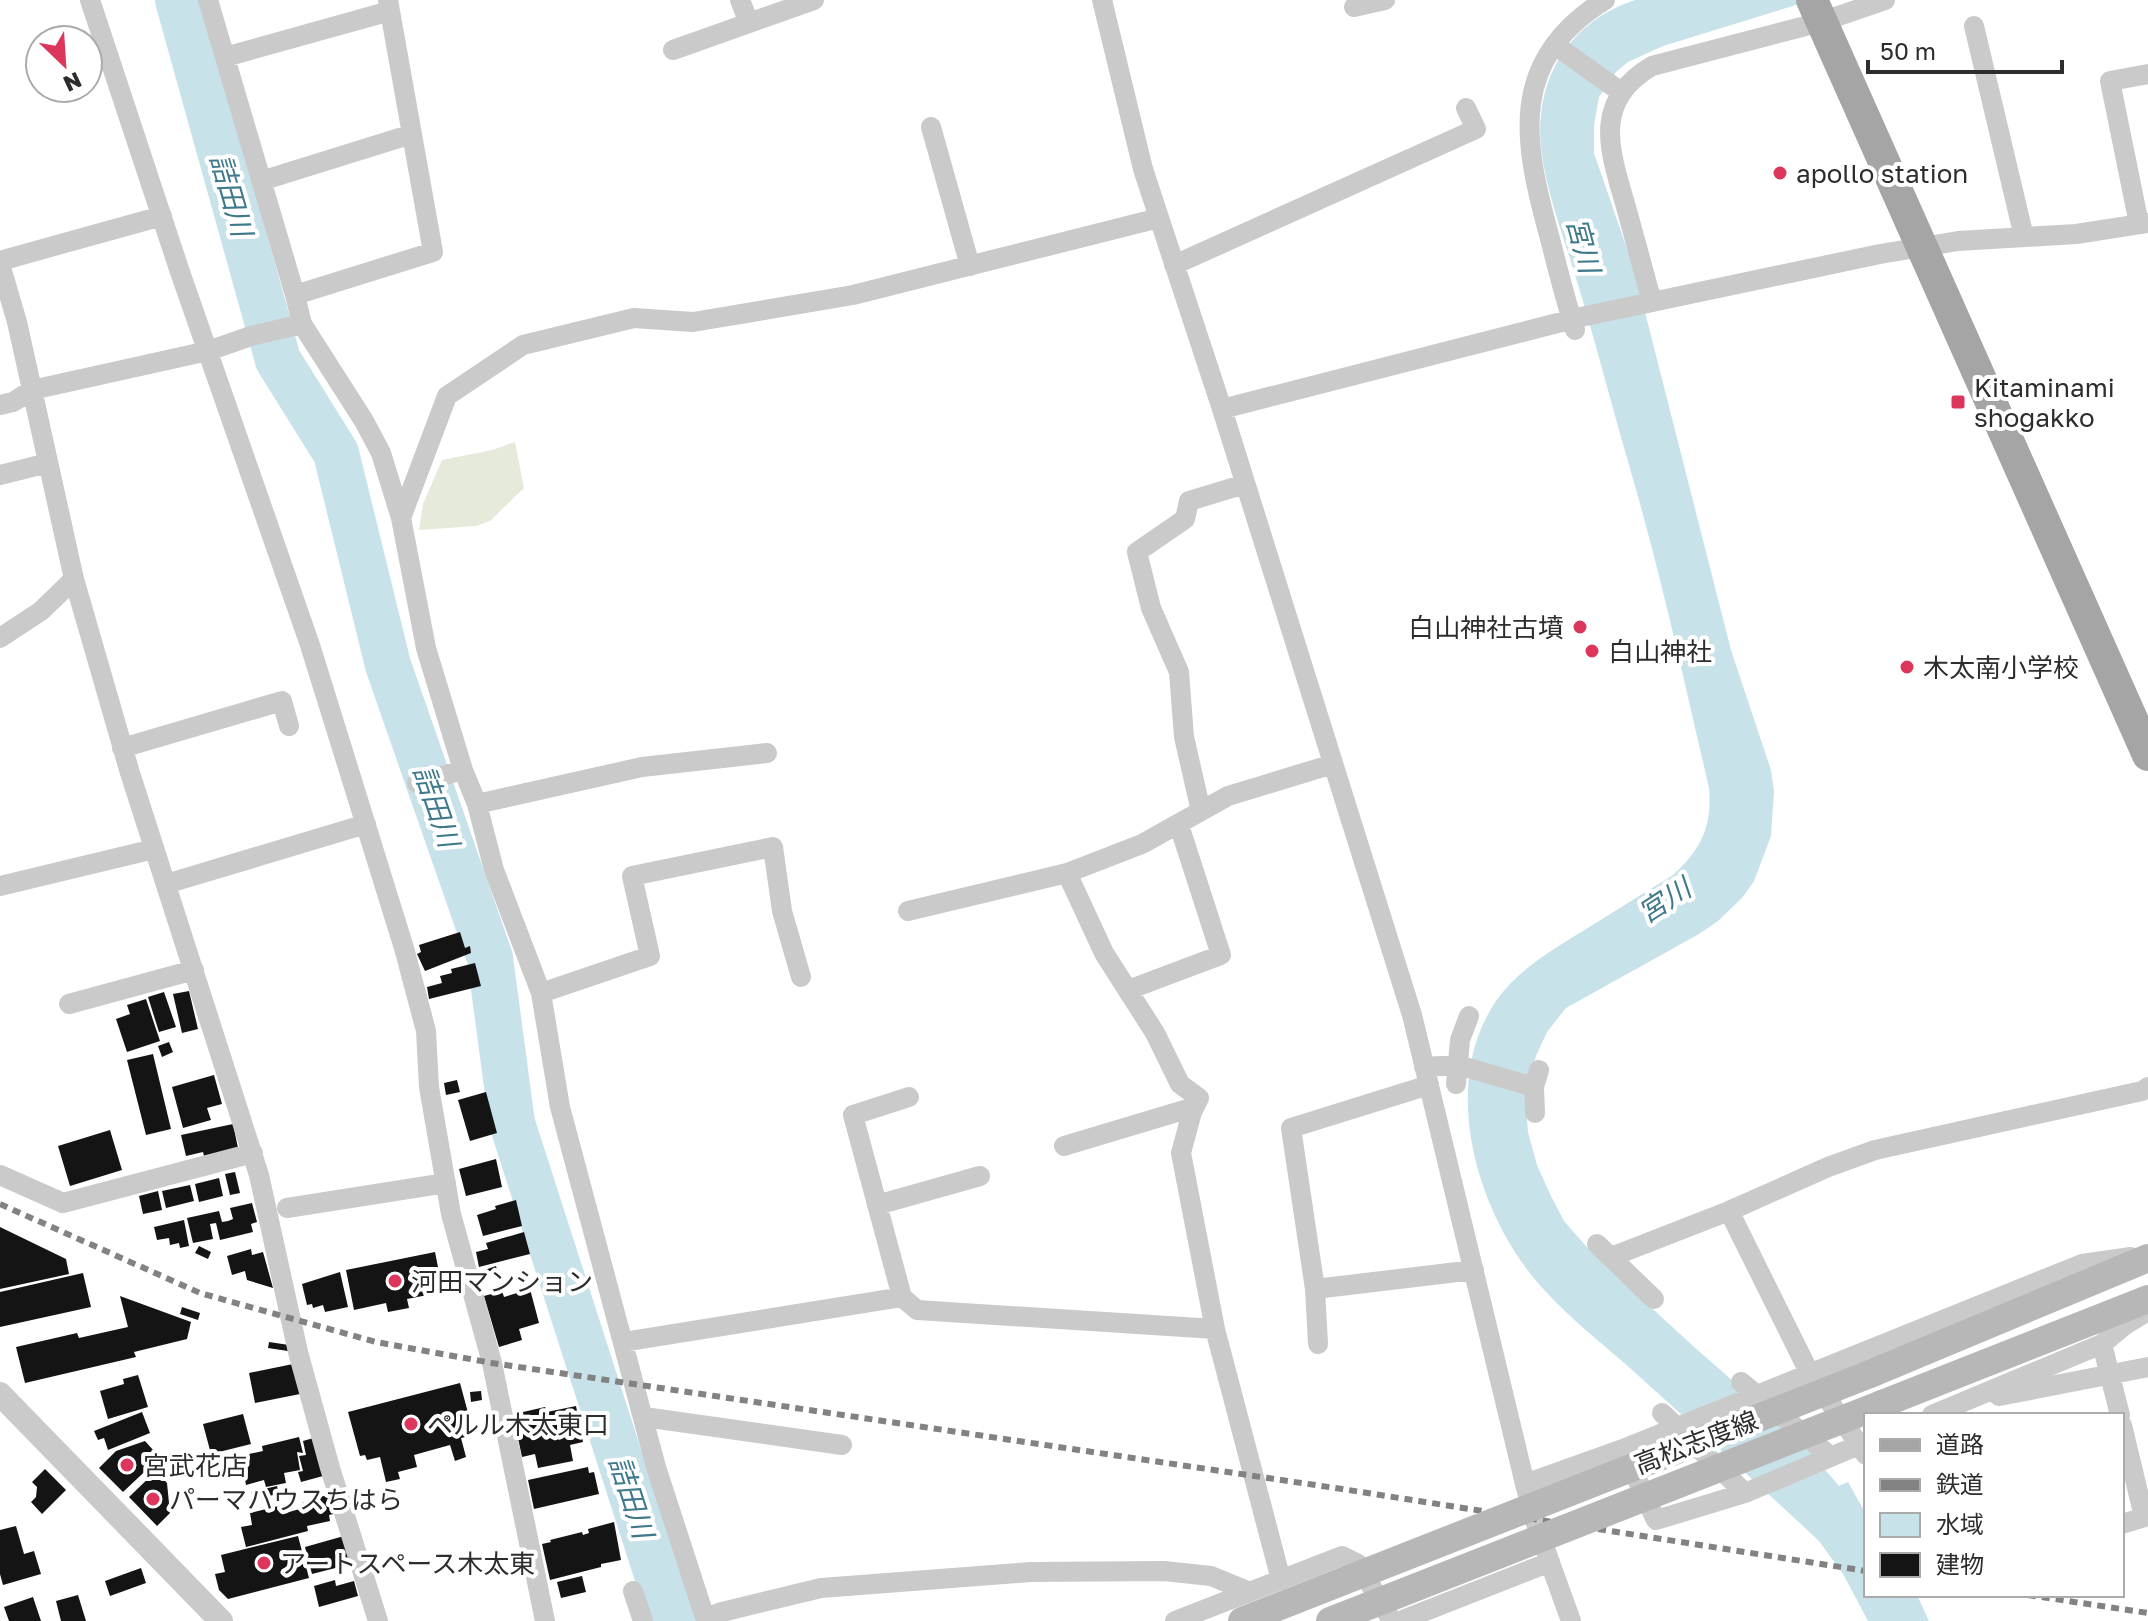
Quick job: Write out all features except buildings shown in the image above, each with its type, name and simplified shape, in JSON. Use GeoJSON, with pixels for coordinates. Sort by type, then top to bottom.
{"type":"FeatureCollection","features":[{"type":"Feature","properties":{"kind":"main road"},"geometry":{"type":"LineString","coordinates":[[1817,12],[2148,755]]}},
{"type":"Feature","properties":{"kind":"main road","name":"高松志度線"},"geometry":{"type":"LineString","coordinates":[[1242,1621],[1870,1374],[2148,1256]]}},
{"type":"Feature","properties":{"kind":"main road","name":"高松志度線"},"geometry":{"type":"LineString","coordinates":[[1330,1621],[2148,1299]]}},
{"type":"Feature","properties":{"kind":"street"},"geometry":{"type":"LineString","coordinates":[[90,0],[310,645],[404,948],[426,1031],[429,1087],[451,1214],[492,1363],[545,1621]]}},
{"type":"Feature","properties":{"kind":"street"},"geometry":{"type":"LineString","coordinates":[[208,0],[302,324],[381,453],[401,518],[426,648],[463,770],[477,804],[494,870],[541,993],[560,1107],[656,1467],[706,1620],[722,1612],[821,1588],[1031,1572],[1164,1571],[1211,1576],[1250,1592]]}},
{"type":"Feature","properties":{"kind":"street"},"geometry":{"type":"LineString","coordinates":[[740,0],[749,23]]}},
{"type":"Feature","properties":{"kind":"street"},"geometry":{"type":"LineString","coordinates":[[673,50],[814,0]]}},
{"type":"Feature","properties":{"kind":"street"},"geometry":{"type":"LineString","coordinates":[[1102,0],[1143,169],[1222,409],[1412,1015],[1525,1484],[1571,1621]]}},
{"type":"Feature","properties":{"kind":"street"},"geometry":{"type":"LineString","coordinates":[[1354,7],[1385,0]]}},
{"type":"Feature","properties":{"kind":"street"},"geometry":{"type":"LineString","coordinates":[[1576,322],[1534,181],[1528,132],[1534,89],[1576,8],[1605,0]]}},
{"type":"Feature","properties":{"kind":"street"},"geometry":{"type":"LineString","coordinates":[[1649,302],[1611,154],[1610,124],[1618,89],[1652,66],[1817,12],[1885,0]]}},
{"type":"Feature","properties":{"kind":"street"},"geometry":{"type":"LineString","coordinates":[[225,57],[389,6],[433,252],[295,295]]}},
{"type":"Feature","properties":{"kind":"street"},"geometry":{"type":"LineString","coordinates":[[1974,26],[2024,237]]}},
{"type":"Feature","properties":{"kind":"street"},"geometry":{"type":"LineString","coordinates":[[1558,47],[1618,89]]}},
{"type":"Feature","properties":{"kind":"street"},"geometry":{"type":"LineString","coordinates":[[1222,409],[1649,302],[1921,247],[1958,241],[2076,234],[2144,224],[2110,81],[2148,74]]}},
{"type":"Feature","properties":{"kind":"street"},"geometry":{"type":"LineString","coordinates":[[1174,265],[1476,129],[1466,108]]}},
{"type":"Feature","properties":{"kind":"street"},"geometry":{"type":"LineString","coordinates":[[931,127],[970,266]]}},
{"type":"Feature","properties":{"kind":"street"},"geometry":{"type":"LineString","coordinates":[[261,181],[412,134]]}},
{"type":"Feature","properties":{"kind":"street"},"geometry":{"type":"LineString","coordinates":[[162,216],[0,262],[17,322],[74,579],[122,748],[253,1153],[298,1352],[378,1621]]}},
{"type":"Feature","properties":{"kind":"street"},"geometry":{"type":"LineString","coordinates":[[401,518],[447,396],[523,345],[634,318],[693,322],[853,295],[1159,218]]}},
{"type":"Feature","properties":{"kind":"street"},"geometry":{"type":"LineString","coordinates":[[0,405],[13,402],[32,390],[208,351],[251,336],[302,324]]}},
{"type":"Feature","properties":{"kind":"street"},"geometry":{"type":"LineString","coordinates":[[0,475],[48,463]]}},
{"type":"Feature","properties":{"kind":"street"},"geometry":{"type":"LineString","coordinates":[[1201,811],[1184,737],[1179,672],[1151,608],[1137,552],[1185,519],[1189,501],[1245,484]]}},
{"type":"Feature","properties":{"kind":"street"},"geometry":{"type":"LineString","coordinates":[[0,638],[41,611],[74,579]]}},
{"type":"Feature","properties":{"kind":"street"},"geometry":{"type":"LineString","coordinates":[[122,748],[282,701],[289,726]]}},
{"type":"Feature","properties":{"kind":"street"},"geometry":{"type":"LineString","coordinates":[[477,804],[642,767],[767,753]]}},
{"type":"Feature","properties":{"kind":"street"},"geometry":{"type":"LineString","coordinates":[[908,911],[1067,873],[1142,844],[1228,796],[1333,764]]}},
{"type":"Feature","properties":{"kind":"street"},"geometry":{"type":"LineString","coordinates":[[417,783],[463,770]]}},
{"type":"Feature","properties":{"kind":"street"},"geometry":{"type":"LineString","coordinates":[[166,884],[366,824]]}},
{"type":"Feature","properties":{"kind":"street"},"geometry":{"type":"LineString","coordinates":[[1128,990],[1221,955],[1179,825]]}},
{"type":"Feature","properties":{"kind":"street"},"geometry":{"type":"LineString","coordinates":[[541,993],[650,956],[632,876],[773,847],[782,911],[801,977]]}},
{"type":"Feature","properties":{"kind":"street"},"geometry":{"type":"LineString","coordinates":[[0,886],[154,849]]}},
{"type":"Feature","properties":{"kind":"street"},"geometry":{"type":"LineString","coordinates":[[1067,873],[1104,953],[1155,1033],[1180,1084],[1199,1098],[1181,1153],[1215,1329],[1281,1580]]}},
{"type":"Feature","properties":{"kind":"street"},"geometry":{"type":"LineString","coordinates":[[69,1004],[194,970]]}},
{"type":"Feature","properties":{"kind":"street"},"geometry":{"type":"LineString","coordinates":[[1460,1072],[1460,1040],[1469,1016]]}},
{"type":"Feature","properties":{"kind":"street"},"geometry":{"type":"LineString","coordinates":[[1318,1344],[1315,1289],[1291,1128],[1427,1076],[1460,1072],[1533,1080],[1535,1113]]}},
{"type":"Feature","properties":{"kind":"street"},"geometry":{"type":"LineString","coordinates":[[1654,1299],[1604,1250],[1729,1211],[1828,1167],[1875,1150],[2142,1091],[2148,1087]]}},
{"type":"Feature","properties":{"kind":"street"},"geometry":{"type":"LineString","coordinates":[[909,1097],[853,1115],[902,1297],[917,1310],[1215,1329]]}},
{"type":"Feature","properties":{"kind":"street"},"geometry":{"type":"LineString","coordinates":[[1064,1146],[1194,1107]]}},
{"type":"Feature","properties":{"kind":"street"},"geometry":{"type":"LineString","coordinates":[[0,1175],[63,1203],[253,1153]]}},
{"type":"Feature","properties":{"kind":"street"},"geometry":{"type":"LineString","coordinates":[[877,1205],[980,1176]]}},
{"type":"Feature","properties":{"kind":"street"},"geometry":{"type":"LineString","coordinates":[[287,1208],[446,1183]]}},
{"type":"Feature","properties":{"kind":"street"},"geometry":{"type":"LineString","coordinates":[[1623,1449],[1656,1520],[1745,1493],[1830,1456],[1864,1447],[1809,1372],[1729,1211]]}},
{"type":"Feature","properties":{"kind":"street"},"geometry":{"type":"LineString","coordinates":[[1525,1484],[1623,1449],[1669,1420],[1748,1388],[1809,1372],[2082,1264],[2148,1256]]}},
{"type":"Feature","properties":{"kind":"street"},"geometry":{"type":"LineString","coordinates":[[1315,1289],[1474,1270]]}},
{"type":"Feature","properties":{"kind":"street"},"geometry":{"type":"LineString","coordinates":[[623,1342],[902,1297]]}},
{"type":"Feature","properties":{"kind":"street"},"geometry":{"type":"LineString","coordinates":[[1937,1413],[2102,1344],[2148,1311]]}},
{"type":"Feature","properties":{"kind":"street"},"geometry":{"type":"LineString","coordinates":[[2102,1344],[2119,1413]]}},
{"type":"Feature","properties":{"kind":"street"},"geometry":{"type":"LineString","coordinates":[[1961,1403],[2148,1367]]}},
{"type":"Feature","properties":{"kind":"street"},"geometry":{"type":"LineString","coordinates":[[1748,1388],[1830,1456]]}},
{"type":"Feature","properties":{"kind":"street"},"geometry":{"type":"LineString","coordinates":[[0,1394],[221,1621]]}},
{"type":"Feature","properties":{"kind":"street"},"geometry":{"type":"LineString","coordinates":[[644,1417],[842,1445]]}},
{"type":"Feature","properties":{"kind":"street"},"geometry":{"type":"LineString","coordinates":[[1669,1420],[1745,1493]]}},
{"type":"Feature","properties":{"kind":"street"},"geometry":{"type":"LineString","coordinates":[[2124,1433],[2146,1516],[2124,1523]]}},
{"type":"Feature","properties":{"kind":"street"},"geometry":{"type":"LineString","coordinates":[[1175,1621],[1342,1556],[1358,1564],[1392,1621]]}},
{"type":"Feature","properties":{"kind":"street"},"geometry":{"type":"LineString","coordinates":[[1400,1621],[1550,1562]]}},
{"type":"Feature","properties":{"kind":"street"},"geometry":{"type":"LineString","coordinates":[[633,1591],[643,1621]]}},
{"type":"Feature","properties":{"kind":"shaded area"},"geometry":{"type":"Polygon","coordinates":[[[515,442],[524,488],[490,521],[476,526],[419,530],[423,504],[442,460],[515,442]]]}},
{"type":"Feature","properties":{"kind":"water","name":"宮川"},"geometry":{"type":"Polygon","coordinates":[[[1635,0],[1812,0],[1663,46],[1628,62],[1616,72],[1599,97],[1594,125],[1594,153],[1634,269],[1731,650],[1771,770],[1774,791],[1771,836],[1754,881],[1742,898],[1718,921],[1566,1008],[1547,1032],[1536,1056],[1528,1083],[1528,1132],[1537,1165],[1564,1221],[1592,1253],[1759,1404],[1778,1415],[1839,1486],[1848,1482],[1864,1510],[1864,1597],[1918,1597],[1929,1621],[1868,1621],[1843,1574],[1819,1541],[1550,1296],[1526,1268],[1491,1207],[1471,1137],[1468,1101],[1470,1066],[1480,1032],[1496,1001],[1537,960],[1673,875],[1698,846],[1709,814],[1709,788],[1661,585],[1590,325],[1551,197],[1542,154],[1541,114],[1551,75],[1571,42],[1599,17],[1635,0]]]}},
{"type":"Feature","properties":{"kind":"waterway","name":"詰田川"},"geometry":{"type":"LineString","coordinates":[[178,0],[278,360],[336,453],[388,665],[490,958],[512,1123],[672,1621]]}},
{"type":"Feature","properties":{"kind":"railway"},"geometry":{"type":"LineString","coordinates":[[0,1204],[200,1293],[376,1342],[492,1363],[1342,1489],[1864,1571]]}},
{"type":"Feature","properties":{"kind":"railway"},"geometry":{"type":"LineString","coordinates":[[2041,1597],[2148,1613]]}},
{"type":"Feature","properties":{"kind":"place","name":"apollo station"},"geometry":{"type":"Point","coordinates":[1780,173]}},
{"type":"Feature","properties":{"kind":"place","name":"Kitaminami shogakko"},"geometry":{"type":"Point","coordinates":[1958,402]}},
{"type":"Feature","properties":{"kind":"place","name":"白山神社古墳"},"geometry":{"type":"Point","coordinates":[1580,627]}},
{"type":"Feature","properties":{"kind":"place","name":"白山神社"},"geometry":{"type":"Point","coordinates":[1592,651]}},
{"type":"Feature","properties":{"kind":"place","name":"木太南小学校"},"geometry":{"type":"Point","coordinates":[1907,667]}},
{"type":"Feature","properties":{"kind":"place","name":"河田マンション"},"geometry":{"type":"Point","coordinates":[395,1281]}},
{"type":"Feature","properties":{"kind":"place","name":"ペルル木太東口"},"geometry":{"type":"Point","coordinates":[411,1424]}},
{"type":"Feature","properties":{"kind":"place","name":"宮武花店"},"geometry":{"type":"Point","coordinates":[127,1465]}},
{"type":"Feature","properties":{"kind":"place","name":"パーマハウスちはら"},"geometry":{"type":"Point","coordinates":[153,1499]}},
{"type":"Feature","properties":{"kind":"place","name":"アートスペース木太東"},"geometry":{"type":"Point","coordinates":[264,1563]}}]}
